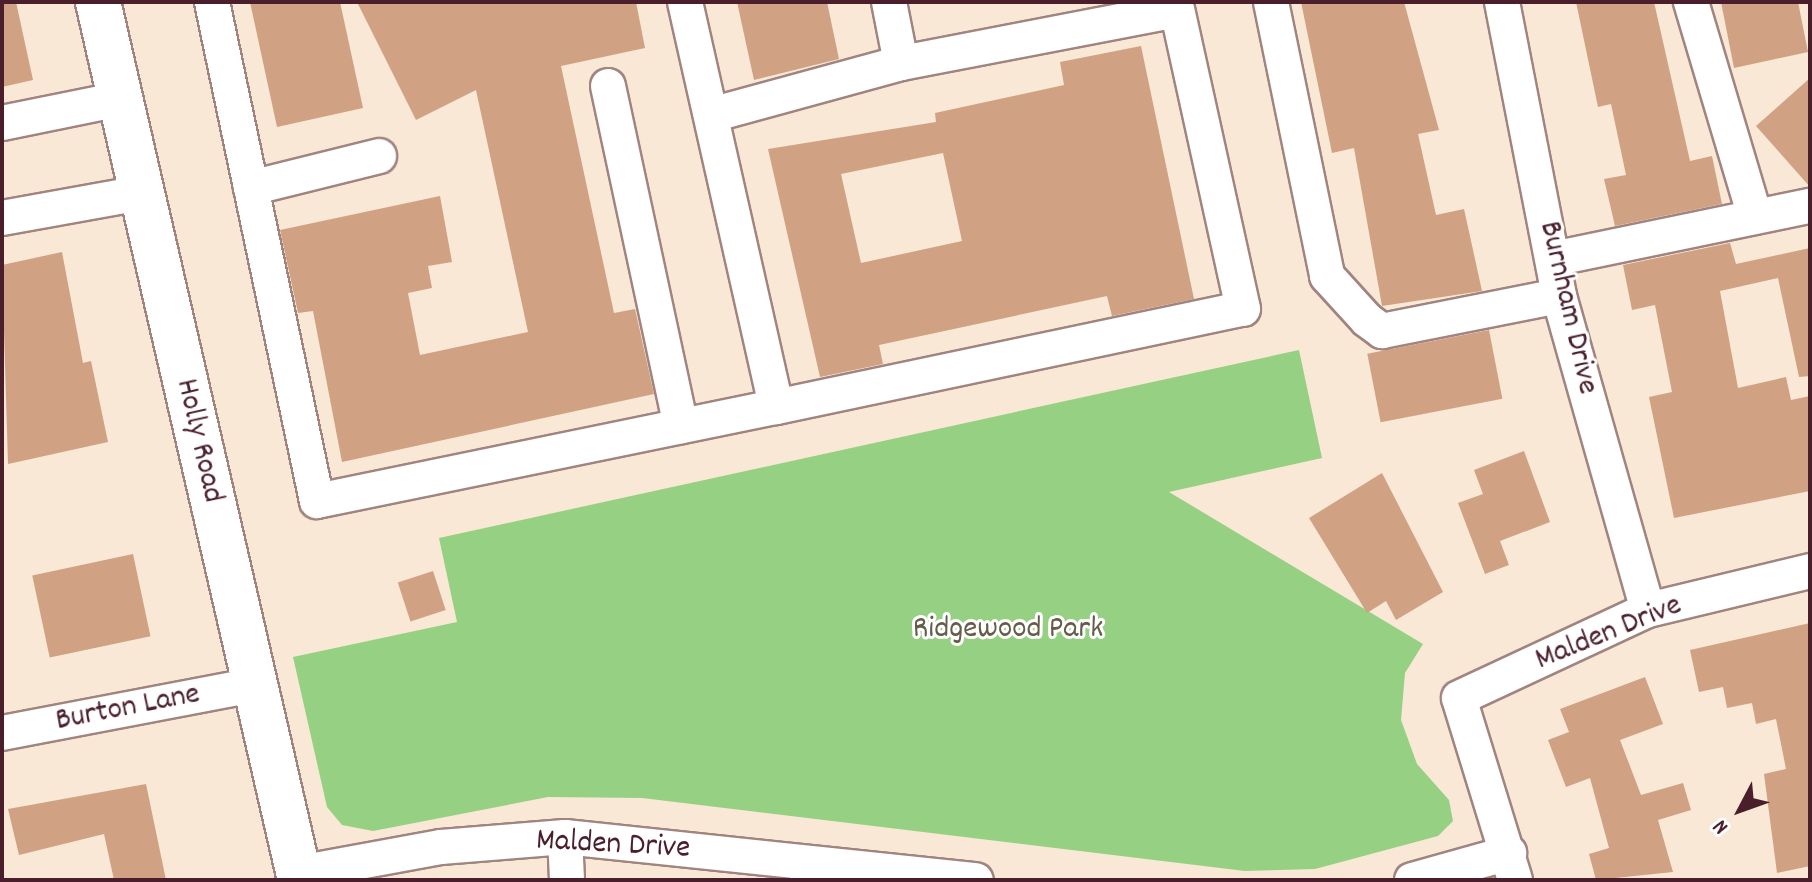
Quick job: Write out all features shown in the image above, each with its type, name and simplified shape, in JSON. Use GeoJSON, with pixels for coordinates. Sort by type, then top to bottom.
{"type":"FeatureCollection","features":[{"type":"Feature","properties":{"kind":"main road","name":"Holly Road"},"geometry":{"type":"LineString","coordinates":[[98,2],[253,685],[300,876]]}},
{"type":"Feature","properties":{"kind":"street"},"geometry":{"type":"LineString","coordinates":[[212,2],[317,501],[1243,309],[1176,6],[901,63],[711,115]]}},
{"type":"Feature","properties":{"kind":"street"},"geometry":{"type":"LineString","coordinates":[[685,2],[776,407]]}},
{"type":"Feature","properties":{"kind":"street"},"geometry":{"type":"LineString","coordinates":[[889,2],[901,63]]}},
{"type":"Feature","properties":{"kind":"street"},"geometry":{"type":"LineString","coordinates":[[1271,2],[1327,276],[1367,320],[1382,331],[1559,296]]}},
{"type":"Feature","properties":{"kind":"street","name":"Burnham Drive"},"geometry":{"type":"LineString","coordinates":[[1502,2],[1559,296],[1648,610]]}},
{"type":"Feature","properties":{"kind":"street"},"geometry":{"type":"LineString","coordinates":[[1691,2],[1755,217]]}},
{"type":"Feature","properties":{"kind":"street"},"geometry":{"type":"LineString","coordinates":[[608,86],[681,426]]}},
{"type":"Feature","properties":{"kind":"street"},"geometry":{"type":"LineString","coordinates":[[2,123],[120,99]]}},
{"type":"Feature","properties":{"kind":"street"},"geometry":{"type":"LineString","coordinates":[[251,188],[379,156]]}},
{"type":"Feature","properties":{"kind":"street"},"geometry":{"type":"LineString","coordinates":[[2,218],[141,193]]}},
{"type":"Feature","properties":{"kind":"street"},"geometry":{"type":"LineString","coordinates":[[1553,259],[1810,206]]}},
{"type":"Feature","properties":{"kind":"street","name":"Malden Drive"},"geometry":{"type":"LineString","coordinates":[[1512,866],[1459,698],[1648,610],[1810,571]]}},
{"type":"Feature","properties":{"kind":"street","name":"Burton Lane"},"geometry":{"type":"LineString","coordinates":[[2,733],[253,685]]}},
{"type":"Feature","properties":{"kind":"street"},"geometry":{"type":"LineString","coordinates":[[565,837],[567,880]]}},
{"type":"Feature","properties":{"kind":"street","name":"Malden Drive"},"geometry":{"type":"LineString","coordinates":[[300,876],[441,847],[565,837],[976,880]]}},
{"type":"Feature","properties":{"kind":"street"},"geometry":{"type":"LineString","coordinates":[[1412,880],[1512,866]]}},
{"type":"Feature","properties":{"kind":"green space","name":"Ridgewood Park"},"geometry":{"type":"Polygon","coordinates":[[[1299,350],[1322,458],[1169,492],[1423,644],[1405,673],[1401,720],[1417,764],[1449,800],[1453,821],[1438,836],[1315,869],[1245,871],[642,798],[548,797],[373,831],[342,825],[327,807],[293,657],[457,622],[439,538],[1299,350]]]}},
{"type":"Feature","properties":{"kind":"building"},"geometry":{"type":"Polygon","coordinates":[[[2,2],[16,2],[33,80],[2,87],[2,2]]]}},
{"type":"Feature","properties":{"kind":"building"},"geometry":{"type":"Polygon","coordinates":[[[250,2],[340,2],[363,108],[277,127],[250,2]]]}},
{"type":"Feature","properties":{"kind":"building"},"geometry":{"type":"Polygon","coordinates":[[[357,2],[636,2],[645,48],[561,66],[614,313],[635,309],[654,394],[342,462],[313,311],[298,313],[280,230],[440,196],[452,262],[428,266],[432,288],[408,293],[420,355],[528,332],[476,90],[416,120],[357,2]]]}},
{"type":"Feature","properties":{"kind":"building"},"geometry":{"type":"Polygon","coordinates":[[[737,2],[827,2],[839,59],[754,80],[737,2]]]}},
{"type":"Feature","properties":{"kind":"building"},"geometry":{"type":"Polygon","coordinates":[[[1301,2],[1404,2],[1439,130],[1418,134],[1436,215],[1464,209],[1482,291],[1382,306],[1354,148],[1332,153],[1301,2]]]}},
{"type":"Feature","properties":{"kind":"building"},"geometry":{"type":"Polygon","coordinates":[[[1576,2],[1654,2],[1690,161],[1712,156],[1722,204],[1615,226],[1604,179],[1626,175],[1611,104],[1598,107],[1576,2]]]}},
{"type":"Feature","properties":{"kind":"building"},"geometry":{"type":"Polygon","coordinates":[[[1721,2],[1798,2],[1808,52],[1734,68],[1721,2]]]}},
{"type":"Feature","properties":{"kind":"building"},"geometry":{"type":"Polygon","coordinates":[[[1141,46],[1194,299],[1112,316],[1107,296],[879,345],[883,364],[820,377],[768,149],[936,122],[935,113],[1064,85],[1060,62],[1141,46]],[[943,153],[841,174],[861,263],[962,241],[943,153]]]}},
{"type":"Feature","properties":{"kind":"building"},"geometry":{"type":"Polygon","coordinates":[[[1810,78],[1810,187],[1756,126],[1810,78]]]}},
{"type":"Feature","properties":{"kind":"building"},"geometry":{"type":"Polygon","coordinates":[[[1730,243],[1736,264],[1810,248],[1810,376],[1799,377],[1778,278],[1720,291],[1738,388],[1786,377],[1791,400],[1810,396],[1810,491],[1674,518],[1649,397],[1672,392],[1655,305],[1632,310],[1623,265],[1730,243]]]}},
{"type":"Feature","properties":{"kind":"building"},"geometry":{"type":"Polygon","coordinates":[[[62,252],[83,363],[91,361],[108,442],[8,464],[2,265],[62,252]]]}},
{"type":"Feature","properties":{"kind":"building"},"geometry":{"type":"Polygon","coordinates":[[[1489,330],[1502,399],[1381,422],[1367,354],[1489,330]]]}},
{"type":"Feature","properties":{"kind":"building"},"geometry":{"type":"Polygon","coordinates":[[[1524,451],[1550,522],[1500,541],[1509,565],[1485,574],[1458,503],[1483,494],[1474,470],[1524,451]]]}},
{"type":"Feature","properties":{"kind":"building"},"geometry":{"type":"Polygon","coordinates":[[[1382,473],[1443,592],[1396,620],[1386,601],[1367,613],[1309,518],[1382,473]]]}},
{"type":"Feature","properties":{"kind":"building"},"geometry":{"type":"Polygon","coordinates":[[[133,554],[150,636],[50,658],[32,575],[133,554]]]}},
{"type":"Feature","properties":{"kind":"building"},"geometry":{"type":"Polygon","coordinates":[[[433,571],[446,610],[410,621],[398,582],[433,571]]]}},
{"type":"Feature","properties":{"kind":"building"},"geometry":{"type":"Polygon","coordinates":[[[1810,623],[1810,866],[1777,873],[1764,774],[1786,769],[1776,719],[1756,724],[1752,703],[1727,708],[1723,687],[1699,692],[1690,650],[1810,623]]]}},
{"type":"Feature","properties":{"kind":"building"},"geometry":{"type":"Polygon","coordinates":[[[1645,677],[1663,724],[1620,740],[1641,795],[1683,783],[1691,810],[1658,820],[1673,872],[1596,880],[1589,854],[1609,848],[1590,778],[1566,787],[1548,740],[1569,732],[1560,709],[1645,677]]]}},
{"type":"Feature","properties":{"kind":"building"},"geometry":{"type":"Polygon","coordinates":[[[146,784],[166,880],[114,880],[104,834],[19,855],[8,809],[146,784]]]}}]}
